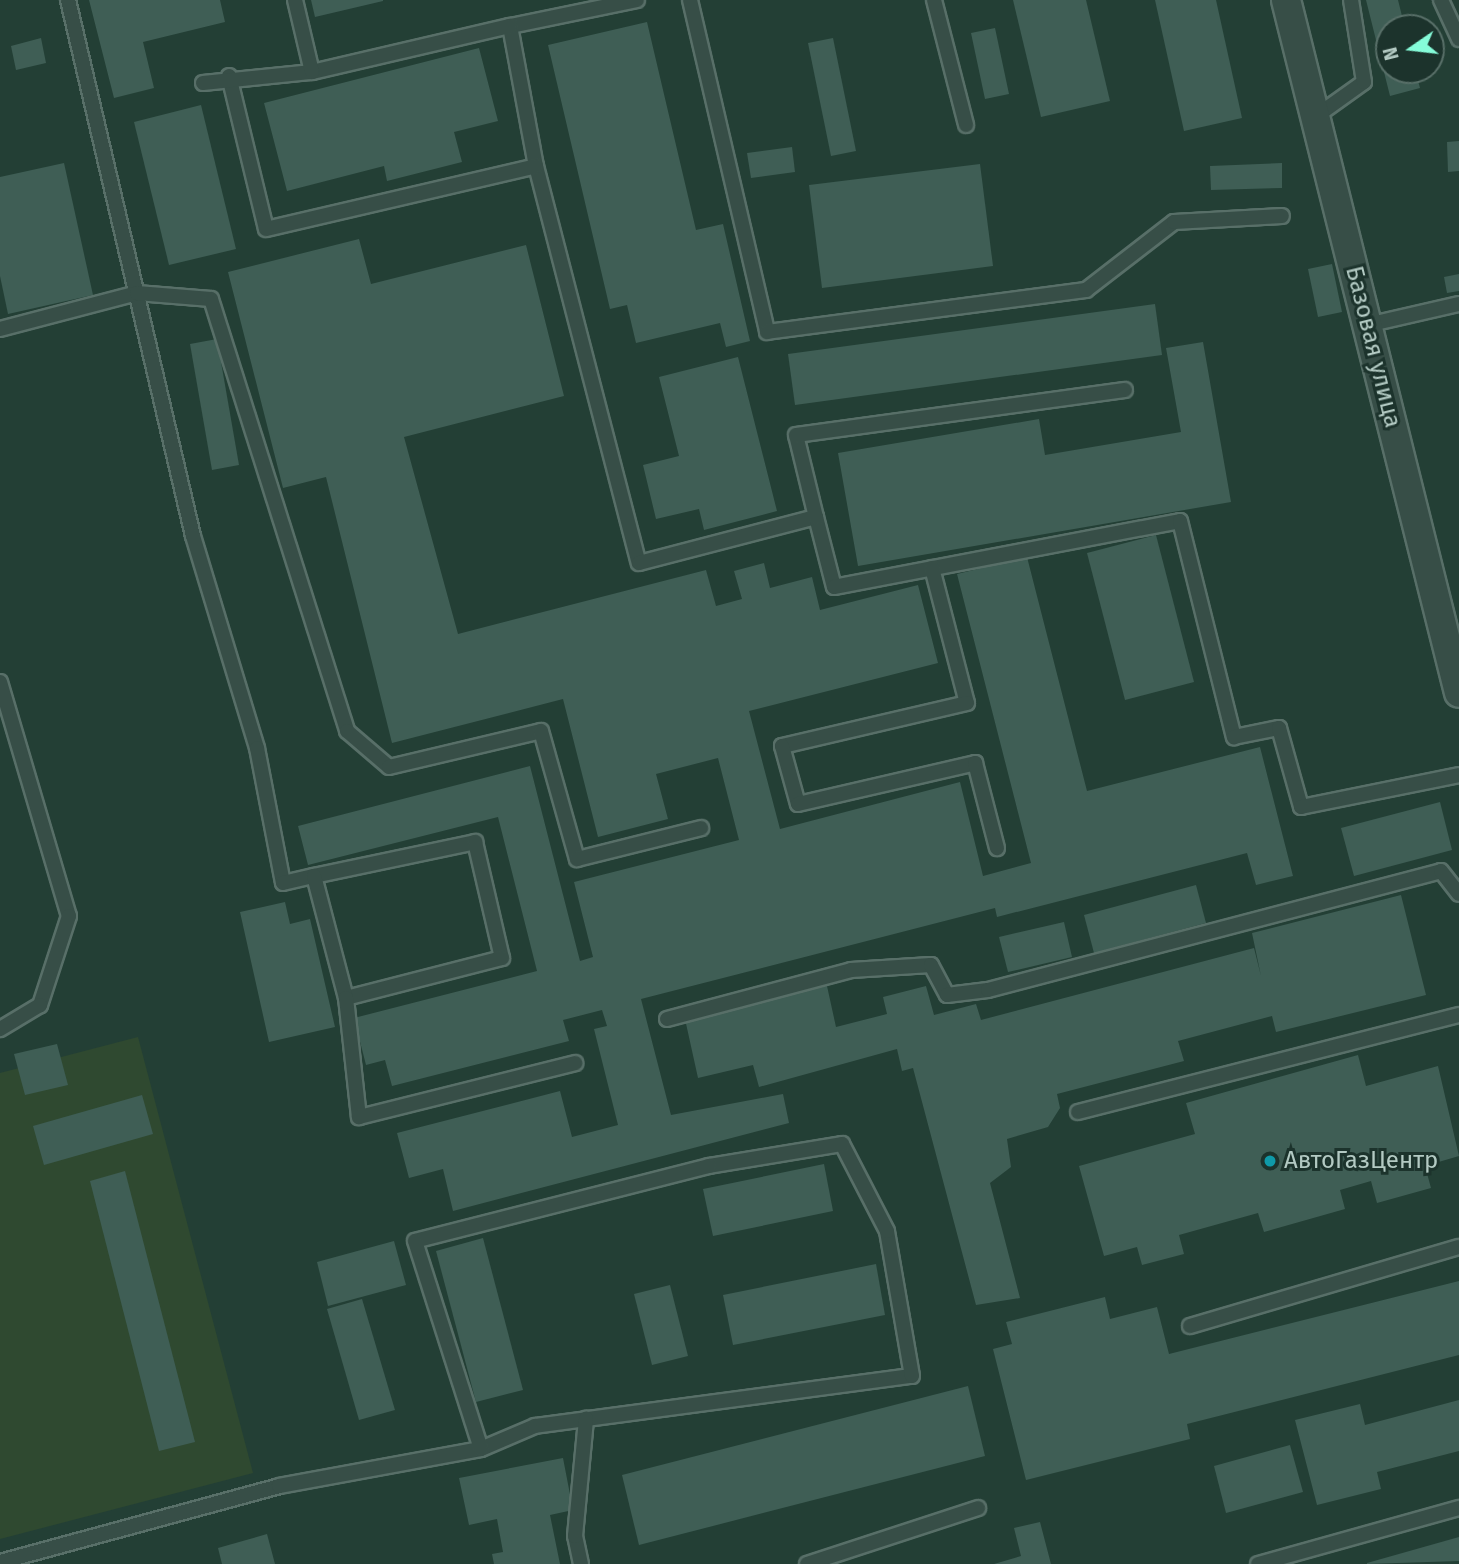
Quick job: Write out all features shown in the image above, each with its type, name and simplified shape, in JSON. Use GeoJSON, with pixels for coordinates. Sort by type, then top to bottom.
{"type":"FeatureCollection","features":[{"type":"Feature","properties":{"kind":"street","name":"Базовая улица"},"geometry":{"type":"LineString","coordinates":[[1286,0],[1367,325],[1453,645],[1459,693]]}},
{"type":"Feature","properties":{"kind":"lane"},"geometry":{"type":"LineString","coordinates":[[68,0],[193,536],[257,747],[283,883],[475,842],[502,958],[346,999]]}},
{"type":"Feature","properties":{"kind":"lane"},"geometry":{"type":"LineString","coordinates":[[295,0],[313,72]]}},
{"type":"Feature","properties":{"kind":"lane"},"geometry":{"type":"LineString","coordinates":[[203,83],[229,76],[313,72],[510,26],[637,0]]}},
{"type":"Feature","properties":{"kind":"lane"},"geometry":{"type":"LineString","coordinates":[[691,0],[767,332],[1086,290],[1174,222],[1283,216]]}},
{"type":"Feature","properties":{"kind":"lane"},"geometry":{"type":"LineString","coordinates":[[934,0],[966,125]]}},
{"type":"Feature","properties":{"kind":"lane"},"geometry":{"type":"LineString","coordinates":[[1315,117],[1364,82],[1351,0]]}},
{"type":"Feature","properties":{"kind":"lane"},"geometry":{"type":"LineString","coordinates":[[1441,0],[1459,39]]}},
{"type":"Feature","properties":{"kind":"lane"},"geometry":{"type":"LineString","coordinates":[[510,26],[536,166],[639,562],[816,517]]}},
{"type":"Feature","properties":{"kind":"lane"},"geometry":{"type":"LineString","coordinates":[[229,76],[266,229],[536,166]]}},
{"type":"Feature","properties":{"kind":"lane"},"geometry":{"type":"LineString","coordinates":[[0,329],[137,293],[211,299],[347,731],[389,767],[541,731],[577,859],[701,828]]}},
{"type":"Feature","properties":{"kind":"lane"},"geometry":{"type":"LineString","coordinates":[[1367,325],[1459,304]]}},
{"type":"Feature","properties":{"kind":"lane"},"geometry":{"type":"LineString","coordinates":[[1125,390],[796,435],[834,587],[1180,521],[1234,737],[1279,728],[1301,807],[1459,775]]}},
{"type":"Feature","properties":{"kind":"lane"},"geometry":{"type":"LineString","coordinates":[[932,568],[967,704],[782,746],[798,804],[975,763],[997,848]]}},
{"type":"Feature","properties":{"kind":"lane"},"geometry":{"type":"LineString","coordinates":[[0,682],[69,916],[40,1005],[0,1029]]}},
{"type":"Feature","properties":{"kind":"lane"},"geometry":{"type":"LineString","coordinates":[[667,1019],[851,970],[931,965],[947,995],[988,990],[1440,870],[1459,894]]}},
{"type":"Feature","properties":{"kind":"lane"},"geometry":{"type":"LineString","coordinates":[[314,876],[346,999],[359,1117],[575,1063]]}},
{"type":"Feature","properties":{"kind":"lane"},"geometry":{"type":"LineString","coordinates":[[1078,1112],[1459,1014]]}},
{"type":"Feature","properties":{"kind":"lane"},"geometry":{"type":"LineString","coordinates":[[0,1562],[279,1486],[481,1449],[535,1426],[912,1376],[887,1231],[842,1144],[709,1167],[415,1241],[481,1449]]}},
{"type":"Feature","properties":{"kind":"lane"},"geometry":{"type":"LineString","coordinates":[[1190,1326],[1459,1247]]}},
{"type":"Feature","properties":{"kind":"lane"},"geometry":{"type":"LineString","coordinates":[[581,1564],[575,1536],[586,1419]]}},
{"type":"Feature","properties":{"kind":"lane"},"geometry":{"type":"LineString","coordinates":[[807,1564],[978,1508]]}},
{"type":"Feature","properties":{"kind":"lane"},"geometry":{"type":"LineString","coordinates":[[1258,1564],[1459,1508]]}},
{"type":"Feature","properties":{"kind":"green space"},"geometry":{"type":"Polygon","coordinates":[[[138,1037],[253,1473],[0,1539],[0,1073],[138,1037]]]}},
{"type":"Feature","properties":{"kind":"building"},"geometry":{"type":"Polygon","coordinates":[[[89,0],[220,0],[225,22],[143,42],[154,88],[114,98],[89,0]]]}},
{"type":"Feature","properties":{"kind":"building"},"geometry":{"type":"Polygon","coordinates":[[[311,0],[383,0],[383,1],[315,17],[311,0]]]}},
{"type":"Feature","properties":{"kind":"building"},"geometry":{"type":"Polygon","coordinates":[[[1013,0],[1086,0],[1110,101],[1041,117],[1013,0]]]}},
{"type":"Feature","properties":{"kind":"building"},"geometry":{"type":"Polygon","coordinates":[[[1155,0],[1216,0],[1242,118],[1184,131],[1155,0]]]}},
{"type":"Feature","properties":{"kind":"building"},"geometry":{"type":"Polygon","coordinates":[[[1366,0],[1398,0],[1402,14],[1375,14],[1375,36],[1366,0]]]}},
{"type":"Feature","properties":{"kind":"building"},"geometry":{"type":"Polygon","coordinates":[[[647,22],[696,230],[723,224],[750,341],[726,347],[720,323],[636,343],[627,305],[610,309],[548,45],[647,22]]]}},
{"type":"Feature","properties":{"kind":"building"},"geometry":{"type":"Polygon","coordinates":[[[995,28],[1009,94],[985,99],[971,33],[995,28]]]}},
{"type":"Feature","properties":{"kind":"building"},"geometry":{"type":"Polygon","coordinates":[[[41,38],[46,63],[16,70],[11,46],[41,38]]]}},
{"type":"Feature","properties":{"kind":"building"},"geometry":{"type":"Polygon","coordinates":[[[833,38],[856,151],[831,156],[808,43],[833,38]]]}},
{"type":"Feature","properties":{"kind":"building"},"geometry":{"type":"Polygon","coordinates":[[[479,48],[498,121],[454,132],[462,162],[387,181],[384,166],[287,191],[264,103],[479,48]]]}},
{"type":"Feature","properties":{"kind":"building"},"geometry":{"type":"Polygon","coordinates":[[[1387,84],[1419,84],[1420,88],[1390,96],[1387,84]]]}},
{"type":"Feature","properties":{"kind":"building"},"geometry":{"type":"Polygon","coordinates":[[[201,105],[236,249],[169,265],[134,122],[201,105]]]}},
{"type":"Feature","properties":{"kind":"building"},"geometry":{"type":"Polygon","coordinates":[[[1459,141],[1459,171],[1448,172],[1447,142],[1459,141]]]}},
{"type":"Feature","properties":{"kind":"building"},"geometry":{"type":"Polygon","coordinates":[[[792,147],[795,172],[751,178],[747,153],[792,147]]]}},
{"type":"Feature","properties":{"kind":"building"},"geometry":{"type":"Polygon","coordinates":[[[64,163],[93,295],[8,314],[0,276],[0,177],[64,163]]]}},
{"type":"Feature","properties":{"kind":"building"},"geometry":{"type":"Polygon","coordinates":[[[1282,163],[1282,188],[1211,190],[1210,166],[1282,163]]]}},
{"type":"Feature","properties":{"kind":"building"},"geometry":{"type":"Polygon","coordinates":[[[980,164],[993,266],[822,288],[809,185],[980,164]]]}},
{"type":"Feature","properties":{"kind":"building"},"geometry":{"type":"Polygon","coordinates":[[[359,239],[371,284],[526,245],[564,396],[404,437],[458,634],[706,570],[716,606],[742,599],[734,571],[764,563],[770,588],[812,577],[820,610],[918,585],[938,663],[749,711],[780,829],[960,782],[983,876],[1031,863],[957,574],[1027,557],[1087,791],[1260,747],[1293,876],[1256,885],[1247,853],[997,917],[995,908],[641,999],[671,1115],[783,1094],[789,1123],[453,1211],[443,1169],[409,1178],[397,1133],[560,1091],[572,1137],[618,1125],[594,1029],[607,1026],[602,1010],[563,1020],[569,1041],[392,1086],[385,1060],[366,1065],[354,1018],[537,971],[498,817],[308,865],[298,826],[530,766],[580,961],[593,957],[574,882],[739,840],[718,758],[656,774],[668,819],[598,837],[563,699],[392,743],[326,477],[283,488],[228,272],[359,239]]]}},
{"type":"Feature","properties":{"kind":"building"},"geometry":{"type":"Polygon","coordinates":[[[1332,264],[1342,312],[1318,317],[1308,269],[1332,264]]]}},
{"type":"Feature","properties":{"kind":"building"},"geometry":{"type":"Polygon","coordinates":[[[1459,274],[1459,291],[1447,293],[1444,277],[1459,274]]]}},
{"type":"Feature","properties":{"kind":"building"},"geometry":{"type":"Polygon","coordinates":[[[1155,304],[1162,355],[795,405],[788,354],[1155,304]]]}},
{"type":"Feature","properties":{"kind":"building"},"geometry":{"type":"Polygon","coordinates":[[[217,339],[239,465],[212,470],[190,344],[217,339]]]}},
{"type":"Feature","properties":{"kind":"building"},"geometry":{"type":"Polygon","coordinates":[[[1203,342],[1231,502],[858,566],[838,453],[1039,419],[1045,455],[1181,432],[1166,348],[1203,342]]]}},
{"type":"Feature","properties":{"kind":"building"},"geometry":{"type":"Polygon","coordinates":[[[738,357],[777,511],[704,530],[699,509],[656,519],[643,465],[679,456],[659,377],[738,357]]]}},
{"type":"Feature","properties":{"kind":"building"},"geometry":{"type":"Polygon","coordinates":[[[1156,535],[1194,682],[1125,700],[1087,553],[1156,535]]]}},
{"type":"Feature","properties":{"kind":"building"},"geometry":{"type":"Polygon","coordinates":[[[1440,802],[1452,850],[1354,876],[1341,828],[1440,802]]]}},
{"type":"Feature","properties":{"kind":"building"},"geometry":{"type":"Polygon","coordinates":[[[1196,885],[1206,923],[1094,953],[1084,915],[1196,885]]]}},
{"type":"Feature","properties":{"kind":"building"},"geometry":{"type":"Polygon","coordinates":[[[1401,895],[1426,995],[1276,1032],[1272,1016],[1178,1041],[1184,1061],[1057,1094],[1060,1108],[1048,1127],[1007,1139],[1011,1167],[990,1183],[1020,1298],[976,1305],[913,1068],[902,1071],[897,1049],[759,1087],[753,1065],[698,1078],[685,1019],[827,986],[836,1027],[887,1014],[883,997],[926,986],[934,1015],[976,1004],[981,1020],[1254,948],[1261,976],[1252,933],[1401,895]]]}},
{"type":"Feature","properties":{"kind":"building"},"geometry":{"type":"Polygon","coordinates":[[[285,902],[290,924],[310,919],[335,1027],[269,1042],[240,912],[285,902]]]}},
{"type":"Feature","properties":{"kind":"building"},"geometry":{"type":"Polygon","coordinates":[[[1064,922],[1072,957],[1008,972],[999,937],[1064,922]]]}},
{"type":"Feature","properties":{"kind":"building"},"geometry":{"type":"Polygon","coordinates":[[[57,1044],[68,1085],[25,1095],[14,1054],[57,1044]]]}},
{"type":"Feature","properties":{"kind":"building","name":"АвтоГазЦентр"},"geometry":{"type":"Polygon","coordinates":[[[1358,1055],[1366,1086],[1438,1066],[1459,1156],[1425,1166],[1431,1188],[1377,1203],[1371,1181],[1340,1190],[1345,1209],[1264,1232],[1258,1213],[1179,1235],[1184,1254],[1142,1265],[1137,1247],[1104,1256],[1079,1166],[1195,1134],[1186,1103],[1358,1055]]]}},
{"type":"Feature","properties":{"kind":"building"},"geometry":{"type":"Polygon","coordinates":[[[142,1095],[153,1134],[44,1165],[33,1126],[142,1095]]]}},
{"type":"Feature","properties":{"kind":"building"},"geometry":{"type":"Polygon","coordinates":[[[824,1164],[833,1211],[713,1236],[703,1189],[824,1164]]]}},
{"type":"Feature","properties":{"kind":"building"},"geometry":{"type":"Polygon","coordinates":[[[125,1171],[195,1442],[159,1451],[90,1181],[125,1171]]]}},
{"type":"Feature","properties":{"kind":"building"},"geometry":{"type":"Polygon","coordinates":[[[483,1238],[523,1390],[476,1402],[436,1251],[483,1238]]]}},
{"type":"Feature","properties":{"kind":"building"},"geometry":{"type":"Polygon","coordinates":[[[394,1241],[406,1285],[328,1306],[317,1262],[394,1241]]]}},
{"type":"Feature","properties":{"kind":"building"},"geometry":{"type":"Polygon","coordinates":[[[876,1264],[885,1315],[733,1345],[723,1295],[876,1264]]]}},
{"type":"Feature","properties":{"kind":"building"},"geometry":{"type":"Polygon","coordinates":[[[1459,1281],[1459,1355],[1187,1424],[1190,1439],[1026,1480],[993,1349],[1012,1344],[1006,1322],[1105,1297],[1110,1319],[1157,1307],[1169,1354],[1459,1281]]]}},
{"type":"Feature","properties":{"kind":"building"},"geometry":{"type":"Polygon","coordinates":[[[670,1285],[688,1356],[652,1365],[634,1294],[670,1285]]]}},
{"type":"Feature","properties":{"kind":"building"},"geometry":{"type":"Polygon","coordinates":[[[362,1299],[395,1410],[359,1420],[327,1309],[362,1299]]]}},
{"type":"Feature","properties":{"kind":"building"},"geometry":{"type":"Polygon","coordinates":[[[968,1386],[985,1456],[639,1545],[622,1475],[968,1386]]]}},
{"type":"Feature","properties":{"kind":"building"},"geometry":{"type":"Polygon","coordinates":[[[1459,1400],[1459,1451],[1377,1472],[1381,1489],[1317,1505],[1295,1420],[1360,1404],[1365,1425],[1459,1400]]]}},
{"type":"Feature","properties":{"kind":"building"},"geometry":{"type":"Polygon","coordinates":[[[1290,1445],[1303,1492],[1226,1513],[1214,1466],[1290,1445]]]}},
{"type":"Feature","properties":{"kind":"building"},"geometry":{"type":"Polygon","coordinates":[[[563,1458],[573,1510],[550,1515],[560,1564],[494,1564],[492,1554],[503,1552],[497,1519],[469,1525],[459,1478],[563,1458]]]}},
{"type":"Feature","properties":{"kind":"building"},"geometry":{"type":"Polygon","coordinates":[[[1040,1522],[1051,1564],[994,1564],[1021,1556],[1014,1528],[1040,1522]]]}},
{"type":"Feature","properties":{"kind":"building"},"geometry":{"type":"Polygon","coordinates":[[[267,1534],[275,1564],[222,1564],[218,1548],[267,1534]]]}},
{"type":"Feature","properties":{"kind":"building"},"geometry":{"type":"Polygon","coordinates":[[[1459,1537],[1459,1561],[1367,1564],[1367,1563],[1459,1537]]]}},
{"type":"Feature","properties":{"kind":"place","name":"АвтоГазЦентр"},"geometry":{"type":"Point","coordinates":[1270,1161]}}]}
